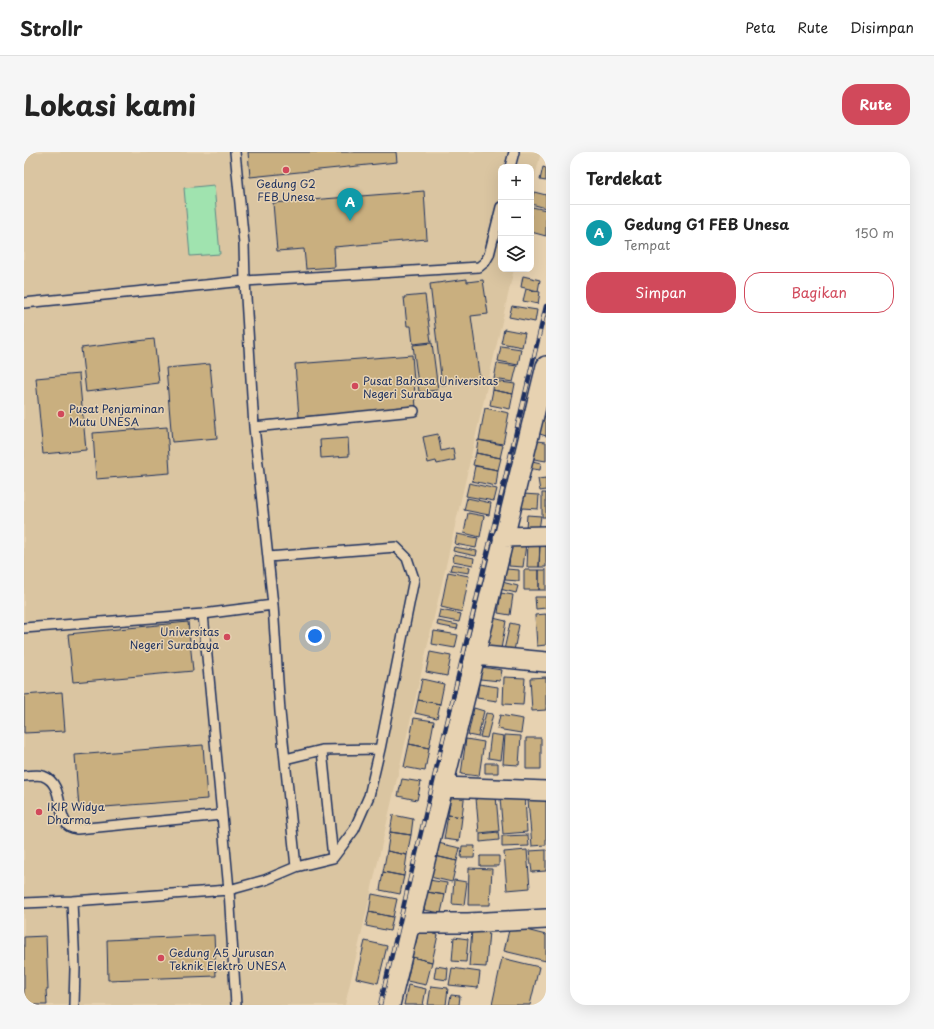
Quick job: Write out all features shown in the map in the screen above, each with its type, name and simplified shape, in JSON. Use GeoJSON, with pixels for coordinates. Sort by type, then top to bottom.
{"type":"FeatureCollection","features":[{"type":"Feature","properties":{"kind":"street"},"geometry":{"type":"LineString","coordinates":[[390,1005],[444,787],[503,537],[541,409],[546,366]]}},
{"type":"Feature","properties":{"kind":"street"},"geometry":{"type":"LineString","coordinates":[[503,537],[546,536]]}},
{"type":"Feature","properties":{"kind":"street"},"geometry":{"type":"LineString","coordinates":[[475,655],[546,662]]}},
{"type":"Feature","properties":{"kind":"street"},"geometry":{"type":"LineString","coordinates":[[444,787],[546,791]]}},
{"type":"Feature","properties":{"kind":"street"},"geometry":{"type":"LineString","coordinates":[[410,923],[468,923],[546,919]]}},
{"type":"Feature","properties":{"kind":"lane"},"geometry":{"type":"LineString","coordinates":[[235,152],[244,244],[254,427],[273,605],[280,712],[296,867]]}},
{"type":"Feature","properties":{"kind":"lane"},"geometry":{"type":"LineString","coordinates":[[511,164],[514,152]]}},
{"type":"Feature","properties":{"kind":"lane"},"geometry":{"type":"LineString","coordinates":[[24,302],[245,281],[479,267],[485,262],[489,255],[498,218]]}},
{"type":"Feature","properties":{"kind":"lane"},"geometry":{"type":"LineString","coordinates":[[254,427],[414,411]]}},
{"type":"Feature","properties":{"kind":"lane"},"geometry":{"type":"LineString","coordinates":[[24,903],[229,890],[266,880],[296,867],[333,858],[354,830],[369,796],[380,749],[414,579],[407,558],[396,547],[268,557]]}},
{"type":"Feature","properties":{"kind":"lane"},"geometry":{"type":"LineString","coordinates":[[24,628],[203,614],[273,605]]}},
{"type":"Feature","properties":{"kind":"lane"},"geometry":{"type":"LineString","coordinates":[[203,614],[229,890],[236,1005]]}},
{"type":"Feature","properties":{"kind":"lane"},"geometry":{"type":"LineString","coordinates":[[285,759],[322,750],[380,749]]}},
{"type":"Feature","properties":{"kind":"lane"},"geometry":{"type":"LineString","coordinates":[[322,750],[333,858]]}},
{"type":"Feature","properties":{"kind":"lane"},"geometry":{"type":"LineString","coordinates":[[24,776],[43,776],[51,782],[58,793],[65,822],[69,827],[76,829],[222,815]]}},
{"type":"Feature","properties":{"kind":"lane"},"geometry":{"type":"LineString","coordinates":[[72,901],[75,969],[74,1005]]}},
{"type":"Feature","properties":{"kind":"shaded area","name":"Universitas Negeri Surabaya"},"geometry":{"type":"Polygon","coordinates":[[[24,152],[541,152],[534,181],[534,164],[498,164],[498,272],[513,272],[345,1005],[24,1005],[24,152]]]}},
{"type":"Feature","properties":{"kind":"green space"},"geometry":{"type":"Polygon","coordinates":[[[214,185],[220,254],[190,256],[184,188],[214,185]]]}},
{"type":"Feature","properties":{"kind":"building","name":"Gedung G2 FEB Unesa"},"geometry":{"type":"Polygon","coordinates":[[[248,152],[396,152],[397,162],[250,177],[248,152]]]}},
{"type":"Feature","properties":{"kind":"building"},"geometry":{"type":"Polygon","coordinates":[[[543,167],[546,168],[546,181],[540,180],[543,167]]]}},
{"type":"Feature","properties":{"kind":"building"},"geometry":{"type":"Polygon","coordinates":[[[424,191],[427,239],[334,247],[335,267],[306,269],[304,249],[277,251],[273,203],[424,191]]]}},
{"type":"Feature","properties":{"kind":"building"},"geometry":{"type":"Polygon","coordinates":[[[534,192],[546,195],[546,208],[534,205],[534,192]]]}},
{"type":"Feature","properties":{"kind":"building"},"geometry":{"type":"Polygon","coordinates":[[[534,207],[546,210],[546,236],[534,233],[534,207]]]}},
{"type":"Feature","properties":{"kind":"building"},"geometry":{"type":"Polygon","coordinates":[[[523,276],[540,280],[538,291],[521,287],[523,276]]]}},
{"type":"Feature","properties":{"kind":"building"},"geometry":{"type":"Polygon","coordinates":[[[467,279],[467,282],[483,280],[488,314],[471,316],[480,381],[442,385],[430,284],[467,279]]]}},
{"type":"Feature","properties":{"kind":"building"},"geometry":{"type":"Polygon","coordinates":[[[526,289],[540,292],[538,304],[523,301],[526,289]]]}},
{"type":"Feature","properties":{"kind":"building"},"geometry":{"type":"Polygon","coordinates":[[[425,295],[431,342],[413,344],[411,326],[407,326],[404,297],[425,295]]]}},
{"type":"Feature","properties":{"kind":"building"},"geometry":{"type":"Polygon","coordinates":[[[512,306],[537,310],[535,322],[509,317],[512,306]]]}},
{"type":"Feature","properties":{"kind":"building"},"geometry":{"type":"Polygon","coordinates":[[[504,329],[525,333],[522,347],[501,343],[504,329]]]}},
{"type":"Feature","properties":{"kind":"building"},"geometry":{"type":"Polygon","coordinates":[[[154,339],[159,383],[86,392],[81,348],[154,339]]]}},
{"type":"Feature","properties":{"kind":"building"},"geometry":{"type":"Polygon","coordinates":[[[432,343],[438,390],[419,392],[413,345],[432,343]]]}},
{"type":"Feature","properties":{"kind":"building"},"geometry":{"type":"Polygon","coordinates":[[[501,346],[521,349],[518,365],[498,361],[501,346]]]}},
{"type":"Feature","properties":{"kind":"building","name":"Pusat Bahasa Universitas Negeri Surabaya"},"geometry":{"type":"Polygon","coordinates":[[[412,355],[416,408],[299,417],[295,364],[412,355]]]}},
{"type":"Feature","properties":{"kind":"building"},"geometry":{"type":"Polygon","coordinates":[[[497,363],[517,366],[513,382],[494,379],[497,363]]]}},
{"type":"Feature","properties":{"kind":"building"},"geometry":{"type":"Polygon","coordinates":[[[210,364],[217,438],[172,442],[166,368],[210,364]]]}},
{"type":"Feature","properties":{"kind":"building","name":"Pusat Penjaminan Mutu UNESA"},"geometry":{"type":"Polygon","coordinates":[[[79,374],[86,450],[43,454],[36,378],[79,374]]]}},
{"type":"Feature","properties":{"kind":"building"},"geometry":{"type":"Polygon","coordinates":[[[494,381],[515,384],[513,394],[493,390],[494,381]]]}},
{"type":"Feature","properties":{"kind":"building"},"geometry":{"type":"Polygon","coordinates":[[[493,390],[513,394],[510,409],[490,405],[493,390]]]}},
{"type":"Feature","properties":{"kind":"building"},"geometry":{"type":"Polygon","coordinates":[[[485,408],[509,413],[503,444],[479,440],[485,408]]]}},
{"type":"Feature","properties":{"kind":"building"},"geometry":{"type":"Polygon","coordinates":[[[543,416],[546,417],[546,436],[537,433],[543,416]]]}},
{"type":"Feature","properties":{"kind":"building"},"geometry":{"type":"Polygon","coordinates":[[[167,427],[170,473],[96,479],[93,433],[167,427]]]}},
{"type":"Feature","properties":{"kind":"building"},"geometry":{"type":"Polygon","coordinates":[[[438,434],[441,451],[453,448],[455,460],[437,464],[436,461],[428,463],[423,437],[438,434]]]}},
{"type":"Feature","properties":{"kind":"building"},"geometry":{"type":"Polygon","coordinates":[[[348,438],[349,456],[321,458],[320,440],[348,438]]]}},
{"type":"Feature","properties":{"kind":"building"},"geometry":{"type":"Polygon","coordinates":[[[478,440],[503,445],[500,458],[476,453],[478,440]]]}},
{"type":"Feature","properties":{"kind":"building"},"geometry":{"type":"Polygon","coordinates":[[[537,441],[546,442],[546,461],[534,459],[537,441]]]}},
{"type":"Feature","properties":{"kind":"building"},"geometry":{"type":"Polygon","coordinates":[[[476,453],[501,458],[498,470],[473,465],[476,453]]]}},
{"type":"Feature","properties":{"kind":"building"},"geometry":{"type":"Polygon","coordinates":[[[528,460],[541,463],[540,470],[527,468],[528,460]]]}},
{"type":"Feature","properties":{"kind":"building"},"geometry":{"type":"Polygon","coordinates":[[[475,466],[498,470],[496,486],[472,481],[475,466]]]}},
{"type":"Feature","properties":{"kind":"building"},"geometry":{"type":"Polygon","coordinates":[[[546,478],[546,490],[540,491],[538,479],[546,478]]]}},
{"type":"Feature","properties":{"kind":"building"},"geometry":{"type":"Polygon","coordinates":[[[469,483],[497,489],[494,501],[466,496],[469,483]]]}},
{"type":"Feature","properties":{"kind":"building"},"geometry":{"type":"Polygon","coordinates":[[[542,493],[546,493],[546,517],[542,517],[542,493]]]}},
{"type":"Feature","properties":{"kind":"building"},"geometry":{"type":"Polygon","coordinates":[[[523,494],[539,495],[538,509],[522,508],[523,494]]]}},
{"type":"Feature","properties":{"kind":"building"},"geometry":{"type":"Polygon","coordinates":[[[467,498],[491,503],[489,515],[464,510],[467,498]]]}},
{"type":"Feature","properties":{"kind":"building"},"geometry":{"type":"Polygon","coordinates":[[[468,513],[484,516],[480,537],[464,533],[468,513]]]}},
{"type":"Feature","properties":{"kind":"building"},"geometry":{"type":"Polygon","coordinates":[[[527,515],[541,516],[539,530],[526,528],[527,515]]]}},
{"type":"Feature","properties":{"kind":"building"},"geometry":{"type":"Polygon","coordinates":[[[457,534],[478,538],[476,548],[455,544],[457,534]]]}},
{"type":"Feature","properties":{"kind":"building"},"geometry":{"type":"Polygon","coordinates":[[[511,542],[526,544],[523,567],[509,566],[511,542]]]}},
{"type":"Feature","properties":{"kind":"building"},"geometry":{"type":"Polygon","coordinates":[[[528,543],[540,543],[539,567],[527,567],[528,543]]]}},
{"type":"Feature","properties":{"kind":"building"},"geometry":{"type":"Polygon","coordinates":[[[540,543],[546,543],[546,567],[539,567],[540,543]]]}},
{"type":"Feature","properties":{"kind":"building"},"geometry":{"type":"Polygon","coordinates":[[[454,547],[477,551],[476,556],[453,551],[454,547]]]}},
{"type":"Feature","properties":{"kind":"building"},"geometry":{"type":"Polygon","coordinates":[[[454,554],[474,558],[473,565],[453,561],[454,554]]]}},
{"type":"Feature","properties":{"kind":"building"},"geometry":{"type":"Polygon","coordinates":[[[452,564],[470,567],[469,573],[450,570],[452,564]]]}},
{"type":"Feature","properties":{"kind":"building"},"geometry":{"type":"Polygon","coordinates":[[[506,569],[519,570],[519,581],[505,580],[506,569]]]}},
{"type":"Feature","properties":{"kind":"building"},"geometry":{"type":"Polygon","coordinates":[[[524,570],[539,570],[539,590],[524,590],[524,570]]]}},
{"type":"Feature","properties":{"kind":"building"},"geometry":{"type":"Polygon","coordinates":[[[539,570],[546,570],[546,590],[539,590],[539,570]]]}},
{"type":"Feature","properties":{"kind":"building"},"geometry":{"type":"Polygon","coordinates":[[[448,572],[469,576],[462,612],[441,607],[448,572]]]}},
{"type":"Feature","properties":{"kind":"building"},"geometry":{"type":"Polygon","coordinates":[[[502,582],[518,586],[516,593],[500,589],[502,582]]]}},
{"type":"Feature","properties":{"kind":"building"},"geometry":{"type":"Polygon","coordinates":[[[501,593],[513,595],[510,615],[498,613],[501,593]]]}},
{"type":"Feature","properties":{"kind":"building"},"geometry":{"type":"Polygon","coordinates":[[[535,597],[546,597],[546,608],[536,609],[535,597]]]}},
{"type":"Feature","properties":{"kind":"building"},"geometry":{"type":"Polygon","coordinates":[[[440,610],[461,614],[459,622],[438,618],[440,610]]]}},
{"type":"Feature","properties":{"kind":"building"},"geometry":{"type":"Polygon","coordinates":[[[546,614],[546,645],[537,646],[535,615],[546,614]]]}},
{"type":"Feature","properties":{"kind":"building"},"geometry":{"type":"Polygon","coordinates":[[[493,618],[506,621],[501,649],[487,646],[493,618]]]}},
{"type":"Feature","properties":{"kind":"building"},"geometry":{"type":"Polygon","coordinates":[[[438,621],[458,625],[457,629],[437,625],[438,621]]]}},
{"type":"Feature","properties":{"kind":"building"},"geometry":{"type":"Polygon","coordinates":[[[188,622],[193,671],[73,682],[68,634],[188,622]]]}},
{"type":"Feature","properties":{"kind":"building"},"geometry":{"type":"Polygon","coordinates":[[[510,623],[519,625],[514,651],[504,650],[510,623]]]}},
{"type":"Feature","properties":{"kind":"building"},"geometry":{"type":"Polygon","coordinates":[[[434,631],[458,635],[455,648],[432,644],[434,631]]]}},
{"type":"Feature","properties":{"kind":"building"},"geometry":{"type":"Polygon","coordinates":[[[430,652],[451,656],[447,676],[426,672],[430,652]]]}},
{"type":"Feature","properties":{"kind":"building"},"geometry":{"type":"Polygon","coordinates":[[[481,667],[502,670],[500,681],[480,679],[481,667]]]}},
{"type":"Feature","properties":{"kind":"building"},"geometry":{"type":"Polygon","coordinates":[[[504,677],[525,678],[523,705],[503,704],[504,677]]]}},
{"type":"Feature","properties":{"kind":"building"},"geometry":{"type":"Polygon","coordinates":[[[546,677],[546,710],[532,711],[530,678],[546,677]]]}},
{"type":"Feature","properties":{"kind":"building"},"geometry":{"type":"Polygon","coordinates":[[[422,679],[444,684],[440,704],[418,700],[422,679]]]}},
{"type":"Feature","properties":{"kind":"building"},"geometry":{"type":"Polygon","coordinates":[[[479,684],[498,687],[497,701],[477,698],[479,684]]]}},
{"type":"Feature","properties":{"kind":"building"},"geometry":{"type":"Polygon","coordinates":[[[62,692],[65,731],[24,733],[24,695],[62,692]]]}},
{"type":"Feature","properties":{"kind":"building"},"geometry":{"type":"Polygon","coordinates":[[[418,700],[440,704],[437,718],[415,713],[418,700]]]}},
{"type":"Feature","properties":{"kind":"building"},"geometry":{"type":"Polygon","coordinates":[[[474,708],[484,711],[478,737],[468,735],[474,708]]]}},
{"type":"Feature","properties":{"kind":"building"},"geometry":{"type":"Polygon","coordinates":[[[486,713],[493,714],[487,738],[480,737],[486,713]]]}},
{"type":"Feature","properties":{"kind":"building"},"geometry":{"type":"Polygon","coordinates":[[[500,715],[523,719],[521,733],[497,729],[500,715]]]}},
{"type":"Feature","properties":{"kind":"building"},"geometry":{"type":"Polygon","coordinates":[[[414,718],[434,721],[429,748],[409,744],[414,718]]]}},
{"type":"Feature","properties":{"kind":"building"},"geometry":{"type":"Polygon","coordinates":[[[491,734],[504,736],[501,760],[488,758],[491,734]]]}},
{"type":"Feature","properties":{"kind":"building"},"geometry":{"type":"Polygon","coordinates":[[[505,735],[521,736],[519,765],[503,764],[505,735]]]}},
{"type":"Feature","properties":{"kind":"building"},"geometry":{"type":"Polygon","coordinates":[[[526,738],[541,738],[541,769],[526,769],[526,738]]]}},
{"type":"Feature","properties":{"kind":"building"},"geometry":{"type":"Polygon","coordinates":[[[466,739],[484,742],[479,776],[461,774],[466,739]]]}},
{"type":"Feature","properties":{"kind":"building"},"geometry":{"type":"Polygon","coordinates":[[[409,744],[429,748],[425,771],[404,767],[409,744]]]}},
{"type":"Feature","properties":{"kind":"building"},"geometry":{"type":"Polygon","coordinates":[[[203,745],[207,799],[79,809],[75,755],[203,745]]]}},
{"type":"Feature","properties":{"kind":"building"},"geometry":{"type":"Polygon","coordinates":[[[485,763],[498,763],[498,773],[485,773],[485,763]]]}},
{"type":"Feature","properties":{"kind":"building"},"geometry":{"type":"Polygon","coordinates":[[[402,779],[421,782],[417,800],[398,796],[402,779]]]}},
{"type":"Feature","properties":{"kind":"building"},"geometry":{"type":"Polygon","coordinates":[[[452,789],[465,791],[462,817],[448,815],[452,789]]]}},
{"type":"Feature","properties":{"kind":"building"},"geometry":{"type":"Polygon","coordinates":[[[496,796],[499,831],[479,833],[476,798],[496,796]]]}},
{"type":"Feature","properties":{"kind":"building"},"geometry":{"type":"Polygon","coordinates":[[[525,796],[527,832],[503,834],[500,798],[525,796]]]}},
{"type":"Feature","properties":{"kind":"building"},"geometry":{"type":"Polygon","coordinates":[[[546,799],[546,845],[532,846],[528,800],[546,799]]]}},
{"type":"Feature","properties":{"kind":"building"},"geometry":{"type":"Polygon","coordinates":[[[393,815],[413,819],[411,835],[390,832],[393,815]]]}},
{"type":"Feature","properties":{"kind":"building"},"geometry":{"type":"Polygon","coordinates":[[[448,815],[462,817],[459,841],[444,839],[448,815]]]}},
{"type":"Feature","properties":{"kind":"building"},"geometry":{"type":"Polygon","coordinates":[[[390,832],[411,835],[407,855],[387,851],[390,832]]]}},
{"type":"Feature","properties":{"kind":"building"},"geometry":{"type":"Polygon","coordinates":[[[498,832],[499,840],[480,842],[480,834],[498,832]]]}},
{"type":"Feature","properties":{"kind":"building"},"geometry":{"type":"Polygon","coordinates":[[[528,835],[529,846],[502,847],[502,836],[528,835]]]}},
{"type":"Feature","properties":{"kind":"building"},"geometry":{"type":"Polygon","coordinates":[[[438,843],[460,848],[457,861],[435,856],[438,843]]]}},
{"type":"Feature","properties":{"kind":"building"},"geometry":{"type":"Polygon","coordinates":[[[462,846],[475,846],[474,858],[461,858],[462,846]]]}},
{"type":"Feature","properties":{"kind":"building"},"geometry":{"type":"Polygon","coordinates":[[[527,850],[530,888],[507,890],[504,852],[527,850]]]}},
{"type":"Feature","properties":{"kind":"building"},"geometry":{"type":"Polygon","coordinates":[[[546,850],[546,871],[532,872],[529,851],[546,850]]]}},
{"type":"Feature","properties":{"kind":"building"},"geometry":{"type":"Polygon","coordinates":[[[387,851],[407,855],[404,876],[383,872],[387,851]]]}},
{"type":"Feature","properties":{"kind":"building"},"geometry":{"type":"Polygon","coordinates":[[[435,856],[457,861],[452,882],[430,877],[435,856]]]}},
{"type":"Feature","properties":{"kind":"building"},"geometry":{"type":"Polygon","coordinates":[[[480,856],[499,856],[499,866],[480,866],[480,856]]]}},
{"type":"Feature","properties":{"kind":"building"},"geometry":{"type":"Polygon","coordinates":[[[469,868],[492,869],[490,905],[468,905],[469,868]]]}},
{"type":"Feature","properties":{"kind":"building"},"geometry":{"type":"Polygon","coordinates":[[[383,872],[404,876],[400,894],[380,890],[383,872]]]}},
{"type":"Feature","properties":{"kind":"building"},"geometry":{"type":"Polygon","coordinates":[[[429,880],[447,883],[445,895],[427,892],[429,880]]]}},
{"type":"Feature","properties":{"kind":"building"},"geometry":{"type":"Polygon","coordinates":[[[454,880],[467,882],[464,905],[452,904],[454,880]]]}},
{"type":"Feature","properties":{"kind":"building"},"geometry":{"type":"Polygon","coordinates":[[[427,892],[445,895],[441,913],[424,910],[427,892]]]}},
{"type":"Feature","properties":{"kind":"building"},"geometry":{"type":"Polygon","coordinates":[[[372,894],[397,899],[393,917],[369,912],[372,894]]]}},
{"type":"Feature","properties":{"kind":"building"},"geometry":{"type":"Polygon","coordinates":[[[369,912],[393,917],[390,931],[366,926],[369,912]]]}},
{"type":"Feature","properties":{"kind":"building"},"geometry":{"type":"Polygon","coordinates":[[[510,926],[546,935],[546,961],[504,951],[510,926]]]}},
{"type":"Feature","properties":{"kind":"building"},"geometry":{"type":"Polygon","coordinates":[[[419,930],[438,935],[432,962],[412,957],[419,930]]]}},
{"type":"Feature","properties":{"kind":"building"},"geometry":{"type":"Polygon","coordinates":[[[472,930],[489,931],[486,967],[469,966],[472,930]]]}},
{"type":"Feature","properties":{"kind":"building","name":"Gedung A5 Jurusan Teknik Elektro UNESA"},"geometry":{"type":"Polygon","coordinates":[[[214,935],[216,976],[108,980],[107,940],[214,935]]]}},
{"type":"Feature","properties":{"kind":"building"},"geometry":{"type":"Polygon","coordinates":[[[46,936],[48,990],[46,990],[47,1005],[24,1005],[24,937],[46,936]]]}},
{"type":"Feature","properties":{"kind":"building"},"geometry":{"type":"Polygon","coordinates":[[[454,937],[468,939],[466,962],[452,961],[454,937]]]}},
{"type":"Feature","properties":{"kind":"building"},"geometry":{"type":"Polygon","coordinates":[[[365,941],[387,946],[378,983],[356,978],[365,941]]]}},
{"type":"Feature","properties":{"kind":"building"},"geometry":{"type":"Polygon","coordinates":[[[412,957],[432,962],[426,985],[407,981],[412,957]]]}},
{"type":"Feature","properties":{"kind":"building"},"geometry":{"type":"Polygon","coordinates":[[[502,958],[539,967],[530,1005],[492,1005],[502,958]]]}},
{"type":"Feature","properties":{"kind":"building"},"geometry":{"type":"Polygon","coordinates":[[[436,966],[448,968],[447,980],[434,978],[436,966]]]}},
{"type":"Feature","properties":{"kind":"building"},"geometry":{"type":"Polygon","coordinates":[[[452,968],[480,972],[478,988],[449,985],[452,968]]]}},
{"type":"Feature","properties":{"kind":"building"},"geometry":{"type":"Polygon","coordinates":[[[408,985],[426,989],[423,1005],[404,1005],[408,985]]]}},
{"type":"Feature","properties":{"kind":"building"},"geometry":{"type":"Polygon","coordinates":[[[431,986],[448,988],[446,1005],[428,1005],[431,986]]]}},
{"type":"Feature","properties":{"kind":"building"},"geometry":{"type":"Polygon","coordinates":[[[451,995],[460,996],[459,1005],[449,1005],[451,995]]]}},
{"type":"Feature","properties":{"kind":"railway"},"geometry":{"type":"LineString","coordinates":[[380,1005],[546,306]]}},
{"type":"Feature","properties":{"kind":"place","name":"Gedung G2 FEB Unesa"},"geometry":{"type":"Point","coordinates":[286,170]}},
{"type":"Feature","properties":{"kind":"place","name":"Gedung G1 FEB Unesa"},"geometry":{"type":"Point","coordinates":[350,221]}},
{"type":"Feature","properties":{"kind":"place","name":"Pusat Bahasa Universitas Negeri Surabaya"},"geometry":{"type":"Point","coordinates":[355,386]}},
{"type":"Feature","properties":{"kind":"place","name":"Pusat Penjaminan Mutu UNESA"},"geometry":{"type":"Point","coordinates":[61,414]}},
{"type":"Feature","properties":{"kind":"place","name":"Universitas Negeri Surabaya"},"geometry":{"type":"Point","coordinates":[227,637]}},
{"type":"Feature","properties":{"kind":"place","name":"IKIP Widya Dharma"},"geometry":{"type":"Point","coordinates":[39,812]}},
{"type":"Feature","properties":{"kind":"place","name":"Gedung A5 Jurusan Teknik Elektro UNESA"},"geometry":{"type":"Point","coordinates":[161,958]}}]}
